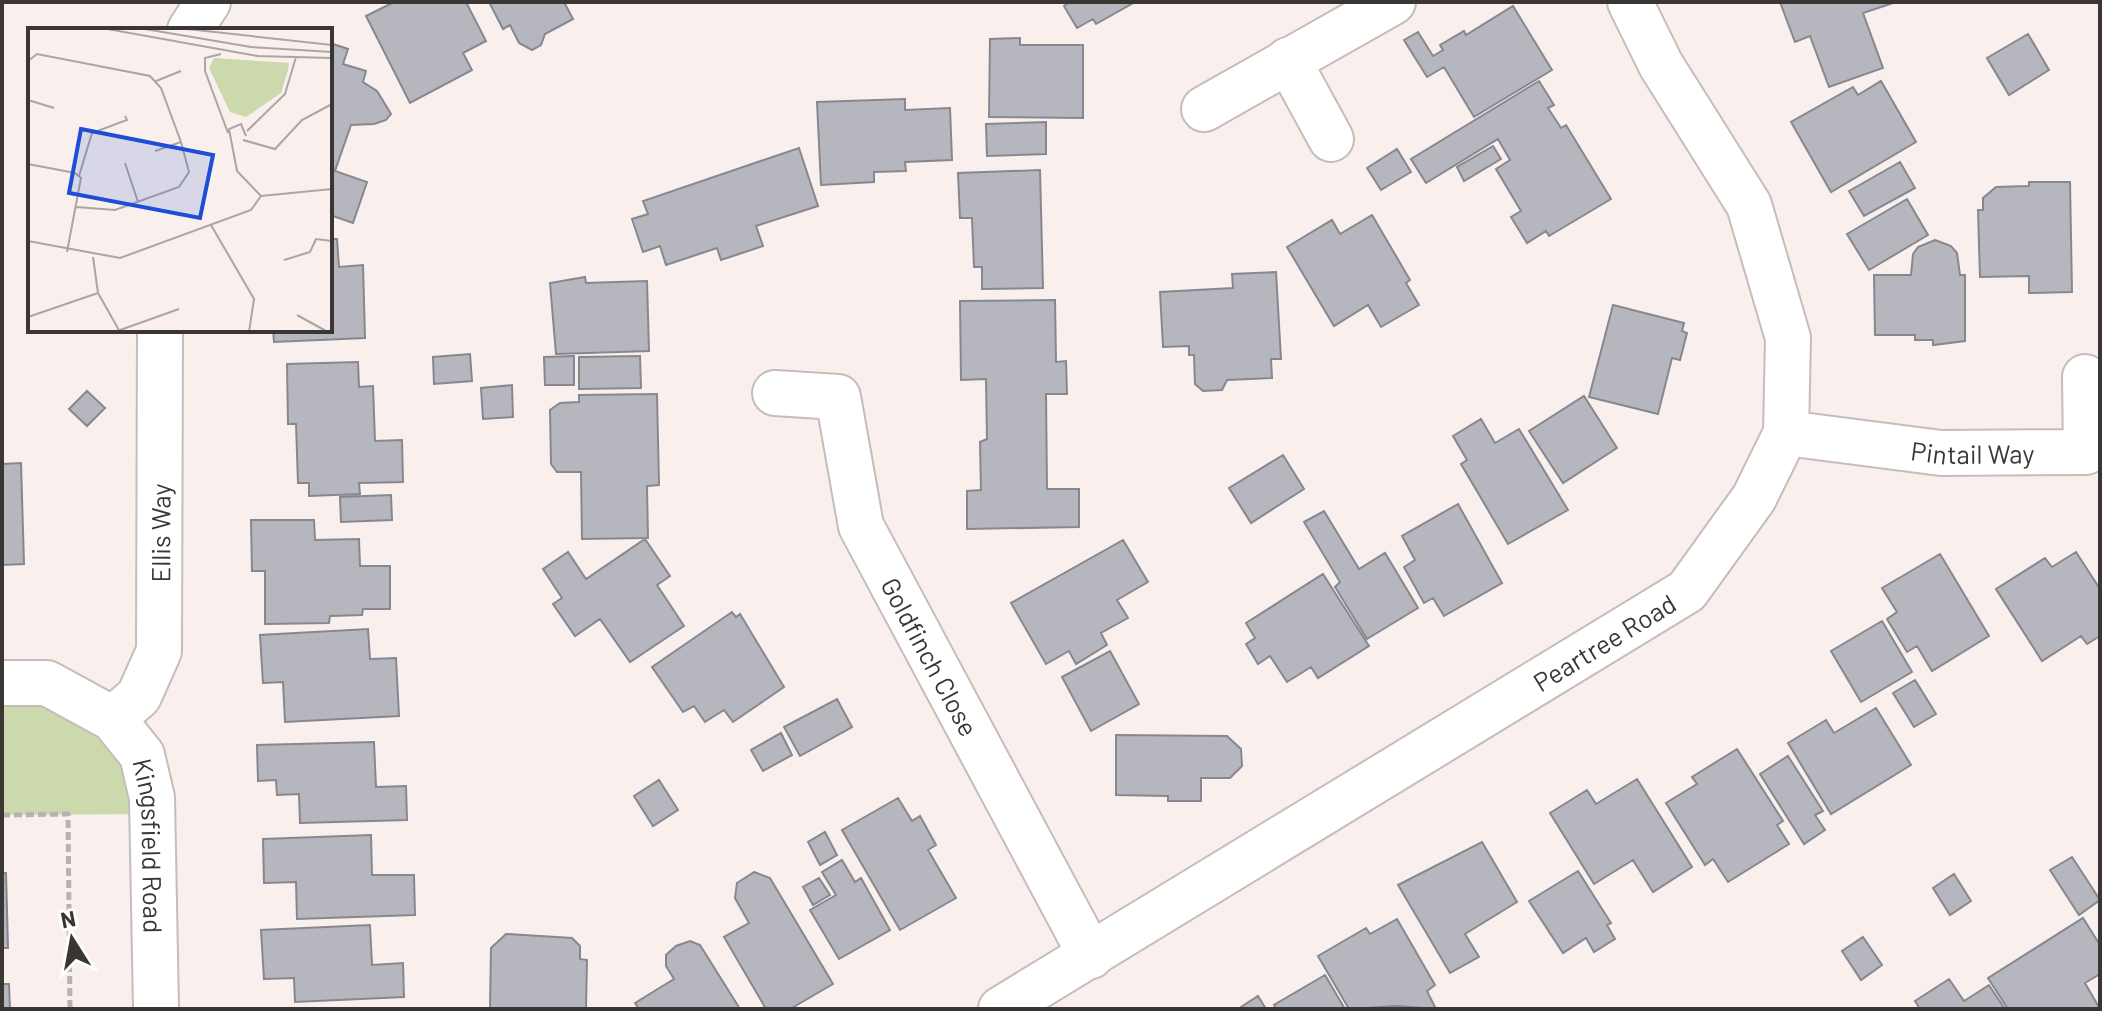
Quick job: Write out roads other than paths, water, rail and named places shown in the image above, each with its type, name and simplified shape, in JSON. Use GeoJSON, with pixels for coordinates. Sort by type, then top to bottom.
{"type":"FeatureCollection","features":[{"type":"Feature","properties":{"kind":"street"},"geometry":{"type":"LineString","coordinates":[[191,28],[208,2]]}},
{"type":"Feature","properties":{"kind":"street"},"geometry":{"type":"LineString","coordinates":[[1204,109],[1393,2]]}},
{"type":"Feature","properties":{"kind":"street","name":"Peartree Road"},"geometry":{"type":"LineString","coordinates":[[1001,1009],[1687,591],[1754,498],[1786,433],[1788,338],[1749,205],[1661,65],[1630,2]]}},
{"type":"Feature","properties":{"kind":"street"},"geometry":{"type":"LineString","coordinates":[[1288,60],[1331,139]]}},
{"type":"Feature","properties":{"kind":"street","name":"Ellis Way"},"geometry":{"type":"LineString","coordinates":[[113,719],[139,696],[159,651],[160,332]]}},
{"type":"Feature","properties":{"kind":"street","name":"Pintail Way"},"geometry":{"type":"LineString","coordinates":[[1786,433],[1941,453],[2086,452],[2085,377]]}},
{"type":"Feature","properties":{"kind":"street","name":"Goldfinch Close"},"geometry":{"type":"LineString","coordinates":[[775,393],[838,397],[861,526],[1091,956]]}},
{"type":"Feature","properties":{"kind":"street","name":"Kingsfield Road"},"geometry":{"type":"LineString","coordinates":[[2,683],[47,683],[113,719],[142,755],[152,798],[156,1009]]}}]}
